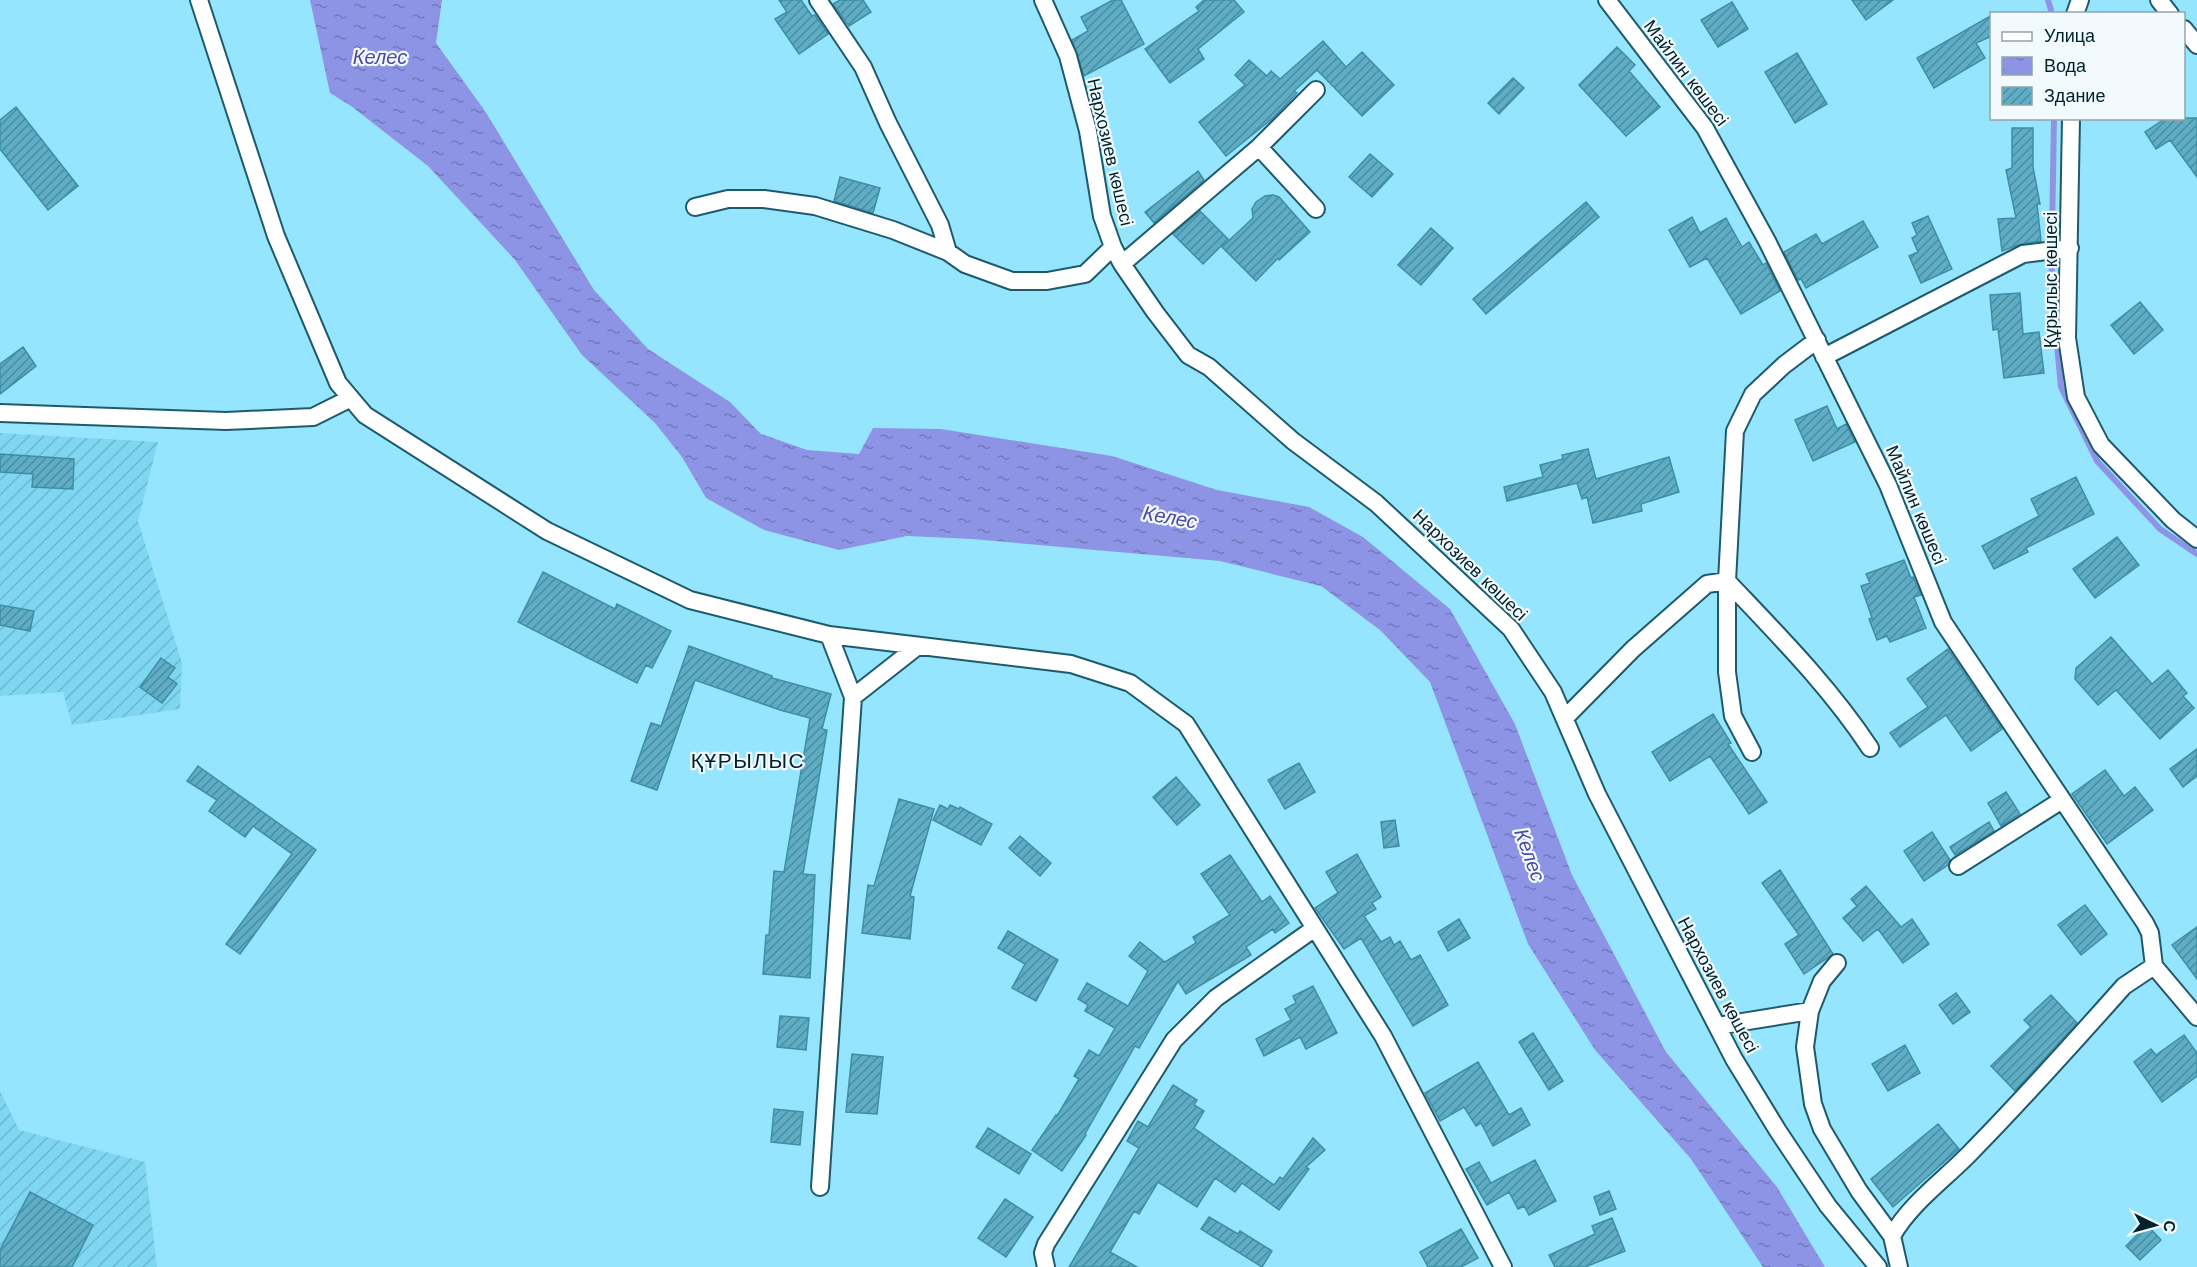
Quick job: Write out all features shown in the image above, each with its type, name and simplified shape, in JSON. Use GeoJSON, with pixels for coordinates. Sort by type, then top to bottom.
{"type":"FeatureCollection","features":[{"type":"Feature","properties":{"kind":"street"},"geometry":{"type":"LineString","coordinates":[[199,0],[276,236],[338,383],[365,415],[547,531],[690,600],[829,635],[1071,664],[1130,683],[1186,724],[1383,1036],[1503,1267]]}},
{"type":"Feature","properties":{"kind":"street"},"geometry":{"type":"LineString","coordinates":[[818,0],[863,67],[888,123],[940,225],[948,252]]}},
{"type":"Feature","properties":{"kind":"street","name":"Нархозиев көшесі"},"geometry":{"type":"LineString","coordinates":[[1043,0],[1068,56],[1088,131],[1102,216],[1122,264],[1188,355],[1209,368],[1293,441],[1376,503],[1511,629],[1553,692],[1597,794],[1734,1059],[1828,1206],[1878,1267]]}},
{"type":"Feature","properties":{"kind":"street","name":"Майлин көшесі"},"geometry":{"type":"LineString","coordinates":[[1607,0],[1705,128],[1817,339],[1888,485],[1943,622],[2145,923],[2150,933],[2154,966]]}},
{"type":"Feature","properties":{"kind":"street"},"geometry":{"type":"LineString","coordinates":[[2159,0],[2168,12]]}},
{"type":"Feature","properties":{"kind":"street"},"geometry":{"type":"LineString","coordinates":[[2185,30],[2197,45]]}},
{"type":"Feature","properties":{"kind":"street"},"geometry":{"type":"LineString","coordinates":[[1122,264],[1259,147],[1316,90]]}},
{"type":"Feature","properties":{"kind":"street","name":"Құрылыс көшесі"},"geometry":{"type":"LineString","coordinates":[[2071,120],[2067,338],[2076,397],[2101,445],[2173,520],[2197,538]]}},
{"type":"Feature","properties":{"kind":"street"},"geometry":{"type":"LineString","coordinates":[[1259,147],[1316,209]]}},
{"type":"Feature","properties":{"kind":"street"},"geometry":{"type":"LineString","coordinates":[[695,207],[728,199],[764,199],[814,206],[893,230],[948,252],[965,264],[1012,281],[1047,281],[1085,274],[1113,247]]}},
{"type":"Feature","properties":{"kind":"street"},"geometry":{"type":"LineString","coordinates":[[1824,357],[2023,254],[2070,248]]}},
{"type":"Feature","properties":{"kind":"street"},"geometry":{"type":"LineString","coordinates":[[1752,752],[1733,716],[1727,672],[1727,581],[1735,431],[1753,394],[1817,339]]}},
{"type":"Feature","properties":{"kind":"street"},"geometry":{"type":"LineString","coordinates":[[0,413],[226,421],[258,420],[313,417],[351,398]]}},
{"type":"Feature","properties":{"kind":"street"},"geometry":{"type":"LineString","coordinates":[[1565,718],[1633,649],[1707,584],[1727,581]]}},
{"type":"Feature","properties":{"kind":"street"},"geometry":{"type":"LineString","coordinates":[[1727,581],[1823,683],[1870,748]]}},
{"type":"Feature","properties":{"kind":"street"},"geometry":{"type":"LineString","coordinates":[[820,1187],[853,697],[829,635]]}},
{"type":"Feature","properties":{"kind":"street"},"geometry":{"type":"LineString","coordinates":[[853,697],[918,646]]}},
{"type":"Feature","properties":{"kind":"street"},"geometry":{"type":"LineString","coordinates":[[1958,866],[2062,800]]}},
{"type":"Feature","properties":{"kind":"street"},"geometry":{"type":"LineString","coordinates":[[1046,1267],[1043,1253],[1046,1244],[1174,1040],[1216,998],[1315,928]]}},
{"type":"Feature","properties":{"kind":"street"},"geometry":{"type":"LineString","coordinates":[[1837,963],[1822,981],[1810,1011],[1805,1047],[1813,1104],[1822,1130],[1859,1191],[1892,1236],[1899,1267]]}},
{"type":"Feature","properties":{"kind":"street"},"geometry":{"type":"LineString","coordinates":[[1892,1236],[1906,1217],[1981,1143],[2124,986],[2154,966],[2197,1017]]}},
{"type":"Feature","properties":{"kind":"street"},"geometry":{"type":"LineString","coordinates":[[1718,1026],[1810,1011]]}},
{"type":"Feature","properties":{"kind":"shaded area"},"geometry":{"type":"Polygon","coordinates":[[[0,433],[158,442],[138,521],[182,663],[180,709],[72,725],[63,692],[0,696],[0,433]]]}},
{"type":"Feature","properties":{"kind":"shaded area"},"geometry":{"type":"Polygon","coordinates":[[[0,1091],[19,1130],[145,1162],[157,1267],[0,1267],[0,1091]]]}},
{"type":"Feature","properties":{"kind":"water","name":"Келес"},"geometry":{"type":"Polygon","coordinates":[[[310,0],[442,0],[436,43],[485,111],[594,290],[648,349],[730,402],[761,434],[807,450],[859,454],[873,428],[941,429],[1112,456],[1217,490],[1309,507],[1363,537],[1450,609],[1515,724],[1572,875],[1666,1052],[1777,1187],[1825,1267],[1763,1267],[1691,1159],[1595,1050],[1528,944],[1430,682],[1380,630],[1321,586],[1220,561],[972,539],[907,536],[839,550],[764,530],[706,498],[682,457],[655,423],[582,355],[515,260],[428,166],[351,106],[330,93],[310,0]]]}},
{"type":"Feature","properties":{"kind":"building"},"geometry":{"type":"Polygon","coordinates":[[[779,0],[801,0],[828,34],[799,54],[775,19],[787,12],[779,0]]]}},
{"type":"Feature","properties":{"kind":"building"},"geometry":{"type":"Polygon","coordinates":[[[840,0],[863,0],[871,12],[849,26],[833,4],[840,0]]]}},
{"type":"Feature","properties":{"kind":"building"},"geometry":{"type":"Polygon","coordinates":[[[1113,0],[1121,0],[1144,44],[1084,76],[1072,40],[1088,31],[1081,17],[1113,0]]]}},
{"type":"Feature","properties":{"kind":"building"},"geometry":{"type":"Polygon","coordinates":[[[1204,0],[1234,0],[1244,12],[1198,49],[1204,59],[1170,83],[1145,49],[1199,11],[1196,7],[1204,0]]]}},
{"type":"Feature","properties":{"kind":"building"},"geometry":{"type":"Polygon","coordinates":[[[1852,0],[1893,0],[1866,20],[1852,0]]]}},
{"type":"Feature","properties":{"kind":"building"},"geometry":{"type":"Polygon","coordinates":[[[1732,2],[1748,29],[1718,47],[1701,20],[1732,2]]]}},
{"type":"Feature","properties":{"kind":"building"},"geometry":{"type":"Polygon","coordinates":[[[1990,16],[1990,37],[1976,43],[1985,58],[1934,88],[1917,58],[1990,16]]]}},
{"type":"Feature","properties":{"kind":"building"},"geometry":{"type":"Polygon","coordinates":[[[1323,41],[1346,67],[1362,52],[1394,85],[1362,116],[1317,70],[1294,91],[1297,93],[1273,118],[1226,156],[1199,122],[1245,85],[1235,75],[1249,60],[1267,76],[1271,71],[1280,79],[1323,41]]]}},
{"type":"Feature","properties":{"kind":"building"},"geometry":{"type":"Polygon","coordinates":[[[1617,47],[1635,65],[1629,71],[1660,107],[1626,136],[1579,85],[1617,47]]]}},
{"type":"Feature","properties":{"kind":"building"},"geometry":{"type":"Polygon","coordinates":[[[1797,53],[1827,104],[1795,123],[1765,72],[1797,53]]]}},
{"type":"Feature","properties":{"kind":"building"},"geometry":{"type":"Polygon","coordinates":[[[1513,78],[1524,88],[1499,114],[1488,103],[1513,78]]]}},
{"type":"Feature","properties":{"kind":"building"},"geometry":{"type":"Polygon","coordinates":[[[16,107],[78,186],[48,210],[0,149],[0,120],[16,107]]]}},
{"type":"Feature","properties":{"kind":"building"},"geometry":{"type":"Polygon","coordinates":[[[2197,118],[2197,177],[2170,140],[2156,149],[2145,132],[2163,120],[2197,118]]]}},
{"type":"Feature","properties":{"kind":"building"},"geometry":{"type":"Polygon","coordinates":[[[2012,128],[2033,128],[2033,167],[2040,204],[2037,204],[2041,241],[2021,244],[2002,251],[1998,219],[2016,218],[2006,170],[2012,168],[2012,128]]]}},
{"type":"Feature","properties":{"kind":"building"},"geometry":{"type":"Polygon","coordinates":[[[1370,154],[1393,174],[1372,197],[1349,177],[1370,154]]]}},
{"type":"Feature","properties":{"kind":"building"},"geometry":{"type":"Polygon","coordinates":[[[1198,171],[1204,180],[1154,223],[1145,212],[1198,171]]]}},
{"type":"Feature","properties":{"kind":"building"},"geometry":{"type":"Polygon","coordinates":[[[840,177],[880,188],[873,213],[834,201],[840,177]]]}},
{"type":"Feature","properties":{"kind":"building"},"geometry":{"type":"Polygon","coordinates":[[[1265,196],[1279,197],[1310,232],[1279,260],[1278,258],[1256,281],[1222,247],[1253,218],[1252,209],[1256,202],[1265,196]]]}},
{"type":"Feature","properties":{"kind":"building"},"geometry":{"type":"Polygon","coordinates":[[[1586,202],[1599,217],[1486,314],[1473,299],[1586,202]]]}},
{"type":"Feature","properties":{"kind":"building"},"geometry":{"type":"Polygon","coordinates":[[[1200,211],[1228,239],[1203,264],[1173,234],[1200,211]]]}},
{"type":"Feature","properties":{"kind":"building"},"geometry":{"type":"Polygon","coordinates":[[[1928,216],[1952,269],[1921,283],[1909,256],[1918,252],[1912,238],[1917,235],[1912,223],[1928,216]]]}},
{"type":"Feature","properties":{"kind":"building"},"geometry":{"type":"Polygon","coordinates":[[[1692,217],[1700,233],[1726,218],[1742,247],[1749,242],[1763,265],[1766,263],[1780,291],[1741,314],[1707,258],[1690,267],[1669,230],[1692,217]]]}},
{"type":"Feature","properties":{"kind":"building"},"geometry":{"type":"Polygon","coordinates":[[[1863,221],[1878,247],[1806,288],[1801,279],[1798,280],[1784,252],[1816,234],[1822,244],[1863,221]]]}},
{"type":"Feature","properties":{"kind":"building"},"geometry":{"type":"Polygon","coordinates":[[[1431,228],[1453,248],[1421,285],[1398,265],[1431,228]]]}},
{"type":"Feature","properties":{"kind":"building"},"geometry":{"type":"Polygon","coordinates":[[[2020,293],[2023,334],[2039,332],[2044,373],[2004,378],[1998,329],[1993,330],[1990,295],[2020,293]]]}},
{"type":"Feature","properties":{"kind":"building"},"geometry":{"type":"Polygon","coordinates":[[[2140,302],[2163,330],[2134,354],[2111,325],[2140,302]]]}},
{"type":"Feature","properties":{"kind":"building"},"geometry":{"type":"Polygon","coordinates":[[[23,347],[36,366],[0,394],[0,364],[23,347]]]}},
{"type":"Feature","properties":{"kind":"building"},"geometry":{"type":"Polygon","coordinates":[[[1827,406],[1837,429],[1846,424],[1855,442],[1813,461],[1795,420],[1827,406]]]}},
{"type":"Feature","properties":{"kind":"building"},"geometry":{"type":"Polygon","coordinates":[[[1588,449],[1596,479],[1669,457],[1679,492],[1641,504],[1642,511],[1593,523],[1587,497],[1582,499],[1577,483],[1507,501],[1504,487],[1543,477],[1540,465],[1563,459],[1562,455],[1588,449]]]}},
{"type":"Feature","properties":{"kind":"building"},"geometry":{"type":"Polygon","coordinates":[[[0,454],[74,459],[73,489],[32,487],[33,474],[0,472],[0,454]]]}},
{"type":"Feature","properties":{"kind":"building"},"geometry":{"type":"Polygon","coordinates":[[[2076,477],[2094,514],[2026,548],[2028,552],[1994,569],[1982,546],[2039,516],[2031,499],[2076,477]]]}},
{"type":"Feature","properties":{"kind":"building"},"geometry":{"type":"Polygon","coordinates":[[[2117,537],[2139,565],[2095,598],[2073,569],[2117,537]]]}},
{"type":"Feature","properties":{"kind":"building"},"geometry":{"type":"Polygon","coordinates":[[[1904,560],[1921,595],[1914,597],[1926,628],[1890,642],[1887,636],[1877,640],[1861,586],[1870,583],[1866,574],[1904,560]]]}},
{"type":"Feature","properties":{"kind":"building"},"geometry":{"type":"Polygon","coordinates":[[[543,572],[615,609],[617,604],[671,631],[652,668],[646,665],[637,683],[518,622],[543,572]]]}},
{"type":"Feature","properties":{"kind":"building"},"geometry":{"type":"Polygon","coordinates":[[[0,605],[34,611],[30,631],[0,625],[0,605]]]}},
{"type":"Feature","properties":{"kind":"building"},"geometry":{"type":"Polygon","coordinates":[[[2111,637],[2152,684],[2168,670],[2187,693],[2183,696],[2194,708],[2160,739],[2116,690],[2098,705],[2075,679],[2076,668],[2111,637]]]}},
{"type":"Feature","properties":{"kind":"building"},"geometry":{"type":"Polygon","coordinates":[[[689,646],[772,676],[772,678],[831,694],[822,729],[827,730],[803,874],[815,875],[810,978],[763,974],[766,935],[769,935],[774,871],[784,872],[810,718],[780,710],[695,680],[657,790],[631,781],[651,723],[661,726],[689,646]]]}},
{"type":"Feature","properties":{"kind":"building"},"geometry":{"type":"Polygon","coordinates":[[[1948,649],[2002,729],[1971,751],[1946,715],[1900,747],[1890,733],[1928,707],[1907,679],[1948,649]]]}},
{"type":"Feature","properties":{"kind":"building"},"geometry":{"type":"Polygon","coordinates":[[[161,658],[175,668],[168,677],[177,684],[162,703],[140,687],[161,658]]]}},
{"type":"Feature","properties":{"kind":"building"},"geometry":{"type":"Polygon","coordinates":[[[1713,714],[1731,743],[1728,744],[1767,802],[1749,814],[1710,756],[1670,781],[1652,752],[1713,714]]]}},
{"type":"Feature","properties":{"kind":"building"},"geometry":{"type":"Polygon","coordinates":[[[2197,749],[2197,776],[2183,787],[2170,769],[2197,749]]]}},
{"type":"Feature","properties":{"kind":"building"},"geometry":{"type":"Polygon","coordinates":[[[1299,763],[1315,792],[1285,809],[1268,780],[1299,763]]]}},
{"type":"Feature","properties":{"kind":"building"},"geometry":{"type":"Polygon","coordinates":[[[198,766],[316,850],[240,954],[226,944],[292,854],[253,826],[245,837],[209,811],[217,800],[187,781],[198,766]]]}},
{"type":"Feature","properties":{"kind":"building"},"geometry":{"type":"Polygon","coordinates":[[[2105,770],[2124,796],[2135,787],[2153,810],[2107,844],[2072,794],[2105,770]]]}},
{"type":"Feature","properties":{"kind":"building"},"geometry":{"type":"Polygon","coordinates":[[[1176,777],[1200,805],[1177,825],[1153,797],[1176,777]]]}},
{"type":"Feature","properties":{"kind":"building"},"geometry":{"type":"Polygon","coordinates":[[[2006,792],[2020,814],[2001,826],[1988,803],[2006,792]]]}},
{"type":"Feature","properties":{"kind":"building"},"geometry":{"type":"Polygon","coordinates":[[[899,799],[934,809],[910,896],[914,897],[910,939],[862,933],[868,885],[874,886],[899,799]]]}},
{"type":"Feature","properties":{"kind":"building"},"geometry":{"type":"Polygon","coordinates":[[[940,805],[948,809],[950,805],[959,809],[960,807],[992,824],[981,845],[933,820],[940,805]]]}},
{"type":"Feature","properties":{"kind":"building"},"geometry":{"type":"Polygon","coordinates":[[[1395,820],[1399,846],[1384,848],[1381,822],[1395,820]]]}},
{"type":"Feature","properties":{"kind":"building"},"geometry":{"type":"Polygon","coordinates":[[[1989,822],[1994,831],[1955,855],[1950,847],[1989,822]]]}},
{"type":"Feature","properties":{"kind":"building"},"geometry":{"type":"Polygon","coordinates":[[[1932,832],[1950,860],[1948,865],[1924,881],[1904,851],[1932,832]]]}},
{"type":"Feature","properties":{"kind":"building"},"geometry":{"type":"Polygon","coordinates":[[[1020,836],[1051,863],[1040,876],[1009,848],[1020,836]]]}},
{"type":"Feature","properties":{"kind":"building"},"geometry":{"type":"Polygon","coordinates":[[[1357,854],[1381,897],[1372,903],[1376,909],[1364,916],[1381,942],[1390,937],[1394,945],[1400,941],[1411,960],[1420,955],[1448,1005],[1413,1026],[1361,938],[1344,949],[1315,908],[1338,893],[1326,872],[1357,854]]]}},
{"type":"Feature","properties":{"kind":"building"},"geometry":{"type":"Polygon","coordinates":[[[1230,855],[1262,902],[1270,896],[1289,923],[1275,933],[1273,929],[1246,947],[1251,955],[1186,994],[1178,981],[1139,1048],[1135,1046],[1086,1135],[1062,1171],[1032,1150],[1057,1116],[1079,1079],[1074,1076],[1089,1050],[1099,1056],[1115,1028],[1085,1011],[1088,1005],[1078,999],[1087,983],[1128,1006],[1148,971],[1129,956],[1140,942],[1165,962],[1196,943],[1193,937],[1230,915],[1201,874],[1230,855]]]}},
{"type":"Feature","properties":{"kind":"building"},"geometry":{"type":"Polygon","coordinates":[[[1780,870],[1833,954],[1804,974],[1785,944],[1799,935],[1762,883],[1780,870]]]}},
{"type":"Feature","properties":{"kind":"building"},"geometry":{"type":"Polygon","coordinates":[[[1866,886],[1901,927],[1912,919],[1929,944],[1903,963],[1878,929],[1863,941],[1843,918],[1857,906],[1851,899],[1866,886]]]}},
{"type":"Feature","properties":{"kind":"building"},"geometry":{"type":"Polygon","coordinates":[[[2085,905],[2107,934],[2081,955],[2058,925],[2085,905]]]}},
{"type":"Feature","properties":{"kind":"building"},"geometry":{"type":"Polygon","coordinates":[[[1459,919],[1470,938],[1448,951],[1438,932],[1459,919]]]}},
{"type":"Feature","properties":{"kind":"building"},"geometry":{"type":"Polygon","coordinates":[[[2197,927],[2197,979],[2172,945],[2197,927]]]}},
{"type":"Feature","properties":{"kind":"building"},"geometry":{"type":"Polygon","coordinates":[[[1008,931],[1058,960],[1036,1001],[1012,988],[1025,964],[998,948],[1008,931]]]}},
{"type":"Feature","properties":{"kind":"building"},"geometry":{"type":"Polygon","coordinates":[[[1313,986],[1337,1033],[1306,1049],[1300,1037],[1264,1056],[1256,1039],[1291,1020],[1285,1009],[1296,1003],[1293,996],[1313,986]]]}},
{"type":"Feature","properties":{"kind":"building"},"geometry":{"type":"Polygon","coordinates":[[[1956,993],[1970,1012],[1953,1024],[1939,1005],[1956,993]]]}},
{"type":"Feature","properties":{"kind":"building"},"geometry":{"type":"Polygon","coordinates":[[[2051,995],[2077,1023],[2015,1091],[1991,1066],[2031,1027],[2024,1020],[2051,995]]]}},
{"type":"Feature","properties":{"kind":"building"},"geometry":{"type":"Polygon","coordinates":[[[780,1016],[809,1018],[806,1050],[777,1047],[780,1016]]]}},
{"type":"Feature","properties":{"kind":"building"},"geometry":{"type":"Polygon","coordinates":[[[1533,1033],[1563,1081],[1549,1090],[1519,1042],[1533,1033]]]}},
{"type":"Feature","properties":{"kind":"building"},"geometry":{"type":"Polygon","coordinates":[[[2184,1035],[2197,1053],[2197,1076],[2162,1102],[2134,1062],[2151,1049],[2156,1055],[2184,1035]]]}},
{"type":"Feature","properties":{"kind":"building"},"geometry":{"type":"Polygon","coordinates":[[[1905,1045],[1920,1073],[1888,1091],[1872,1064],[1905,1045]]]}},
{"type":"Feature","properties":{"kind":"building"},"geometry":{"type":"Polygon","coordinates":[[[852,1054],[883,1057],[877,1114],[846,1112],[852,1054]]]}},
{"type":"Feature","properties":{"kind":"building"},"geometry":{"type":"Polygon","coordinates":[[[1478,1062],[1509,1115],[1521,1108],[1530,1125],[1493,1146],[1481,1123],[1476,1126],[1464,1107],[1440,1121],[1425,1093],[1478,1062]]]}},
{"type":"Feature","properties":{"kind":"building"},"geometry":{"type":"Polygon","coordinates":[[[1173,1085],[1197,1100],[1194,1105],[1204,1111],[1194,1128],[1274,1185],[1280,1177],[1283,1179],[1313,1138],[1325,1150],[1306,1167],[1309,1169],[1279,1210],[1242,1183],[1235,1192],[1215,1178],[1197,1207],[1158,1182],[1139,1214],[1134,1211],[1110,1252],[1137,1267],[1069,1267],[1139,1148],[1127,1141],[1138,1121],[1148,1127],[1173,1085]]]}},
{"type":"Feature","properties":{"kind":"building"},"geometry":{"type":"Polygon","coordinates":[[[774,1109],[803,1112],[800,1145],[771,1142],[774,1109]]]}},
{"type":"Feature","properties":{"kind":"building"},"geometry":{"type":"Polygon","coordinates":[[[1938,1124],[1959,1149],[1893,1207],[1871,1179],[1938,1124]]]}},
{"type":"Feature","properties":{"kind":"building"},"geometry":{"type":"Polygon","coordinates":[[[988,1128],[1031,1154],[1019,1174],[976,1147],[988,1128]]]}},
{"type":"Feature","properties":{"kind":"building"},"geometry":{"type":"Polygon","coordinates":[[[1535,1160],[1556,1201],[1529,1215],[1524,1206],[1518,1209],[1509,1192],[1487,1205],[1466,1169],[1479,1162],[1491,1183],[1535,1160]]]}},
{"type":"Feature","properties":{"kind":"building"},"geometry":{"type":"Polygon","coordinates":[[[1609,1191],[1616,1209],[1600,1215],[1594,1197],[1609,1191]]]}},
{"type":"Feature","properties":{"kind":"building"},"geometry":{"type":"Polygon","coordinates":[[[30,1192],[93,1225],[72,1267],[0,1267],[0,1250],[30,1192]]]}},
{"type":"Feature","properties":{"kind":"building"},"geometry":{"type":"Polygon","coordinates":[[[1005,1199],[1033,1217],[1006,1257],[978,1238],[1005,1199]]]}},
{"type":"Feature","properties":{"kind":"building"},"geometry":{"type":"Polygon","coordinates":[[[1209,1217],[1238,1234],[1240,1231],[1272,1251],[1262,1267],[1201,1229],[1209,1217]]]}},
{"type":"Feature","properties":{"kind":"building"},"geometry":{"type":"Polygon","coordinates":[[[1612,1218],[1625,1251],[1585,1267],[1555,1267],[1549,1255],[1595,1234],[1592,1226],[1612,1218]]]}},
{"type":"Feature","properties":{"kind":"building"},"geometry":{"type":"Polygon","coordinates":[[[2147,1225],[2161,1240],[2140,1260],[2126,1246],[2147,1225]]]}},
{"type":"Feature","properties":{"kind":"building"},"geometry":{"type":"Polygon","coordinates":[[[1461,1229],[1478,1258],[1461,1267],[1428,1267],[1420,1252],[1461,1229]]]}},
{"type":"Feature","properties":{"kind":"waterway"},"geometry":{"type":"LineString","coordinates":[[2048,0],[2051,12]]}},
{"type":"Feature","properties":{"kind":"waterway"},"geometry":{"type":"LineString","coordinates":[[2052,234],[2054,120]]}},
{"type":"Feature","properties":{"kind":"waterway"},"geometry":{"type":"LineString","coordinates":[[2052,266],[2051,281],[2061,387],[2097,461],[2160,529],[2197,554]]}},
{"type":"Feature","properties":{"kind":"district","name":"ҚҰРЫЛЫС"},"geometry":{"type":"Point","coordinates":[748,761]}}]}
